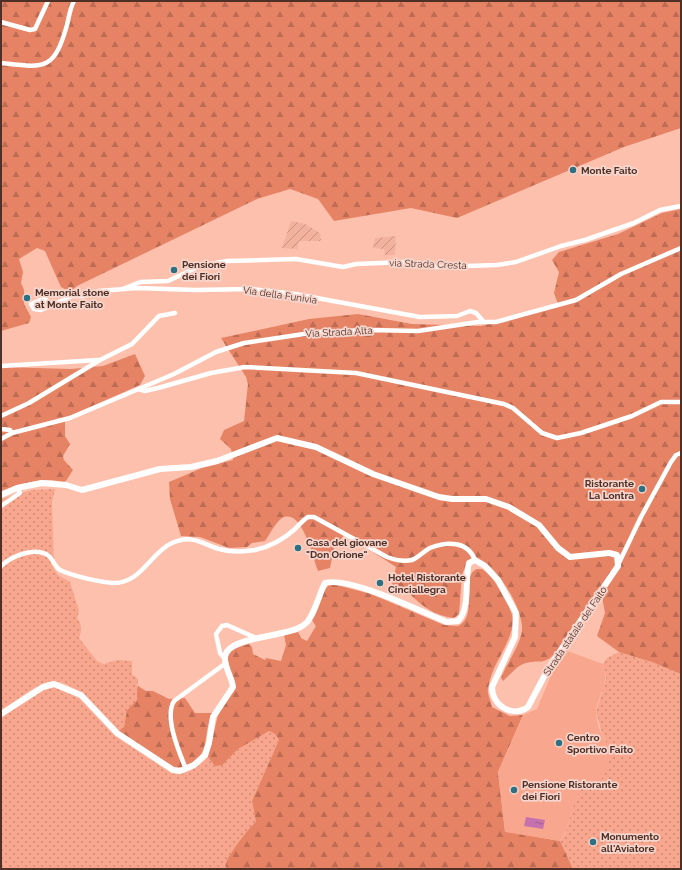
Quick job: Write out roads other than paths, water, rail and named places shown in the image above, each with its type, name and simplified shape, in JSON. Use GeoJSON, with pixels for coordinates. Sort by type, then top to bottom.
{"type":"FeatureCollection","features":[{"type":"Feature","properties":{"kind":"street"},"geometry":{"type":"LineString","coordinates":[[1,22],[30,30],[35,29],[48,1]]}},
{"type":"Feature","properties":{"kind":"street"},"geometry":{"type":"LineString","coordinates":[[1,63],[29,66],[42,64],[52,60],[61,44],[74,1]]}},
{"type":"Feature","properties":{"kind":"street","name":"via Strada Cresta"},"geometry":{"type":"LineString","coordinates":[[123,289],[140,282],[150,280],[168,281],[200,266],[227,261],[296,259],[343,267],[356,264],[404,262],[437,267],[503,264],[516,262],[561,246],[613,231],[634,223],[660,210],[681,206]]}},
{"type":"Feature","properties":{"kind":"street","name":"Via Strada Alta"},"geometry":{"type":"LineString","coordinates":[[1,439],[12,433],[70,418],[174,374],[216,352],[244,343],[317,332],[369,330],[418,331],[483,322],[496,322],[572,302],[621,274],[681,248]]}},
{"type":"Feature","properties":{"kind":"street","name":"Via della Funivia"},"geometry":{"type":"LineString","coordinates":[[50,306],[72,296],[84,296],[99,291],[123,289],[252,289],[295,294],[420,317],[458,316],[470,312],[476,312],[483,322]]}},
{"type":"Feature","properties":{"kind":"street"},"geometry":{"type":"LineString","coordinates":[[1,416],[30,403],[100,360],[132,344],[159,316],[175,312]]}},
{"type":"Feature","properties":{"kind":"street"},"geometry":{"type":"LineString","coordinates":[[1,366],[100,360]]}},
{"type":"Feature","properties":{"kind":"street"},"geometry":{"type":"LineString","coordinates":[[138,389],[145,391],[235,368],[356,373],[504,404],[513,408],[542,433],[556,438],[581,433],[632,416],[661,402],[681,402]]}},
{"type":"Feature","properties":{"kind":"street"},"geometry":{"type":"LineString","coordinates":[[1,429],[10,430],[12,433]]}},
{"type":"Feature","properties":{"kind":"street"},"geometry":{"type":"LineString","coordinates":[[1,495],[17,488],[42,483],[66,485],[82,490],[160,469],[191,467],[217,461],[277,438],[316,446],[373,474],[439,497],[486,500],[509,507],[539,525],[564,554],[570,557],[614,553],[617,555],[618,566]]}},
{"type":"Feature","properties":{"kind":"street"},"geometry":{"type":"LineString","coordinates":[[618,566],[641,517],[671,462],[676,455],[681,453]]}},
{"type":"Feature","properties":{"kind":"street"},"geometry":{"type":"LineString","coordinates":[[1,506],[17,497],[20,493],[17,488]]}},
{"type":"Feature","properties":{"kind":"street"},"geometry":{"type":"LineString","coordinates":[[1,566],[19,556],[40,552],[49,557],[58,569],[68,574],[114,583],[122,582],[132,578],[171,543],[192,539],[204,542],[218,549],[233,551],[255,550],[272,544],[294,530],[308,517],[314,517],[387,557],[398,561],[412,560],[430,548],[455,544],[465,546],[472,552],[475,560],[469,563],[466,572],[463,616],[458,621],[447,622],[364,588],[332,581],[325,583],[306,624],[288,632],[233,646],[226,652],[225,661],[174,701],[170,707],[170,714],[178,748],[186,769]]}},
{"type":"Feature","properties":{"kind":"street","name":"Strada statale del Faito"},"geometry":{"type":"LineString","coordinates":[[475,560],[485,566],[498,580],[516,613],[515,637],[492,687],[492,693],[495,700],[504,708],[517,712],[528,707],[548,669],[618,566]]}},
{"type":"Feature","properties":{"kind":"street"},"geometry":{"type":"LineString","coordinates":[[1,714],[43,687],[54,684],[81,695],[117,733],[158,761],[173,770],[180,771],[200,761],[204,755],[209,743],[213,718],[231,691],[232,681],[225,661],[220,653],[216,634],[222,626],[227,625],[256,639]]}},
{"type":"Feature","properties":{"kind":"water"},"geometry":{"type":"Polygon","coordinates":[[[526,817],[545,820],[543,829],[524,826],[526,817]]]}},
{"type":"Feature","properties":{"kind":"place","name":"Monte Faito"},"geometry":{"type":"Point","coordinates":[573,170]}},
{"type":"Feature","properties":{"kind":"place","name":"Pensione dei Fiori"},"geometry":{"type":"Point","coordinates":[174,270]}},
{"type":"Feature","properties":{"kind":"place","name":"Memorial stone at Monte Faito"},"geometry":{"type":"Point","coordinates":[27,298]}},
{"type":"Feature","properties":{"kind":"place","name":"Ristorante La Lontra"},"geometry":{"type":"Point","coordinates":[642,489]}},
{"type":"Feature","properties":{"kind":"place","name":"Casa del giovane \"Don Orione\""},"geometry":{"type":"Point","coordinates":[298,548]}},
{"type":"Feature","properties":{"kind":"place","name":"Hotel Ristorante Cinciallegra"},"geometry":{"type":"Point","coordinates":[380,583]}},
{"type":"Feature","properties":{"kind":"place","name":"Centro Sportivo Faito"},"geometry":{"type":"Point","coordinates":[559,743]}},
{"type":"Feature","properties":{"kind":"place","name":"Pensione Ristorante dei Fiori"},"geometry":{"type":"Point","coordinates":[514,790]}},
{"type":"Feature","properties":{"kind":"place","name":"Monumento all'Aviatore"},"geometry":{"type":"Point","coordinates":[593,842]}}]}
